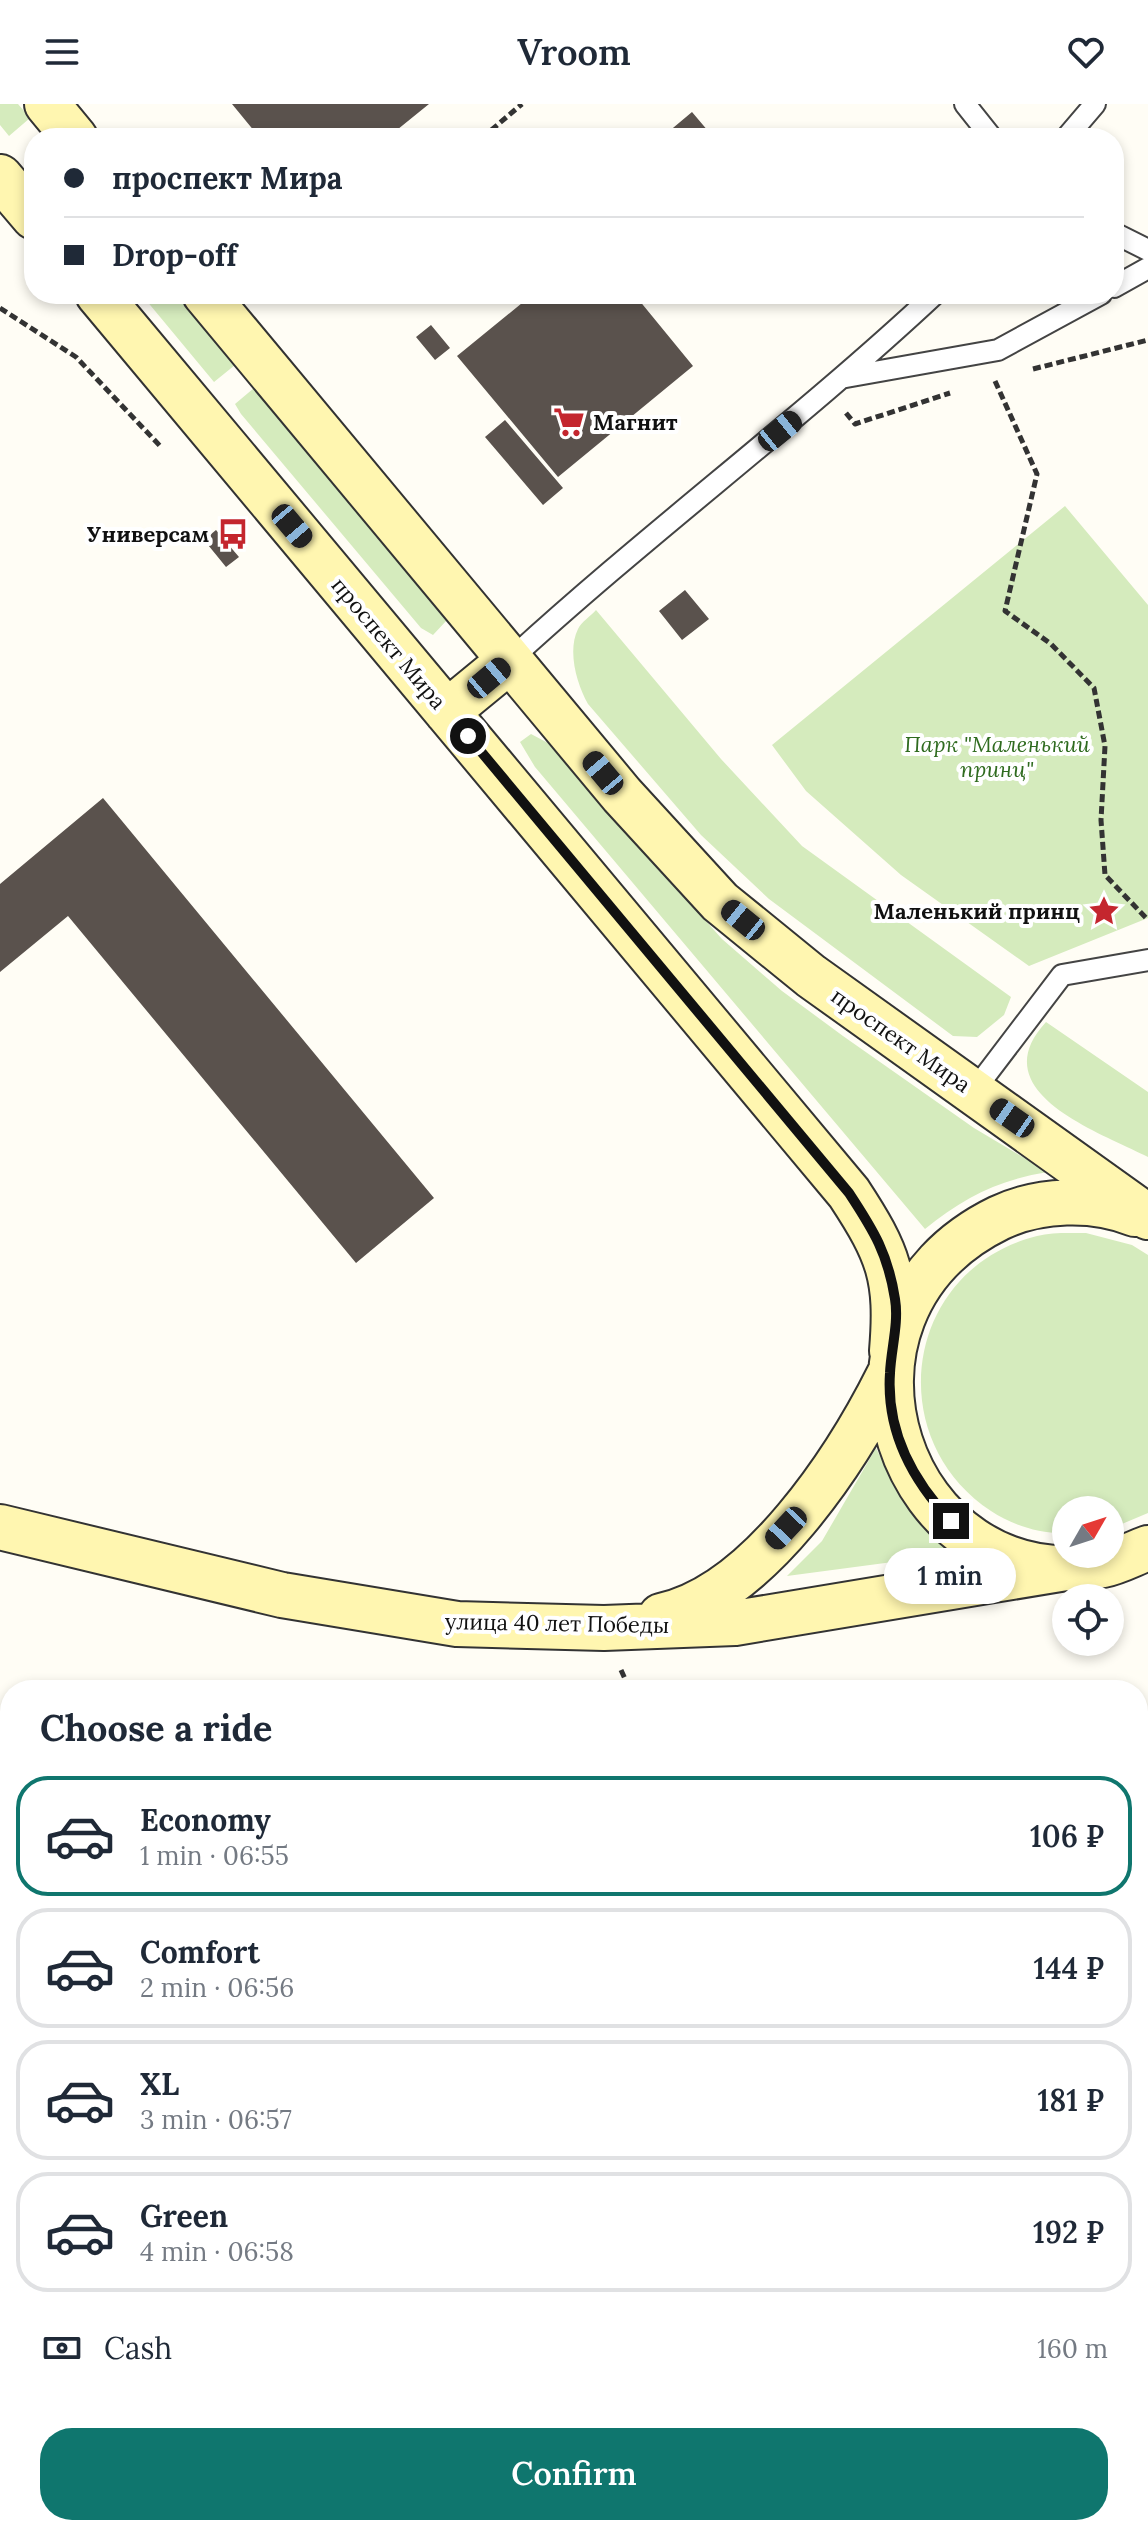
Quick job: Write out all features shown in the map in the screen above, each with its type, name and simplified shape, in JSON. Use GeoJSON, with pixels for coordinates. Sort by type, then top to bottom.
{"type":"FeatureCollection","features":[{"type":"Feature","properties":{"kind":"street"},"geometry":{"type":"LineString","coordinates":[[47,104],[67,128]]}},
{"type":"Feature","properties":{"kind":"street","name":"проспект Мира"},"geometry":{"type":"LineString","coordinates":[[106,304],[849,1193],[880,1240],[888,1268],[896,1303],[891,1363]]}},
{"type":"Feature","properties":{"kind":"street","name":"проспект Мира"},"geometry":{"type":"LineString","coordinates":[[213,304],[622,795],[720,902],[811,976],[1148,1218]]}},
{"type":"Feature","properties":{"kind":"street"},"geometry":{"type":"LineString","coordinates":[[447,712],[509,661]]}},
{"type":"Feature","properties":{"kind":"street"},"geometry":{"type":"LineString","coordinates":[[604,1628],[687,1611],[743,1571],[802,1511],[868,1417],[891,1363],[903,1315],[921,1282],[946,1253],[976,1229],[1010,1213],[1047,1204],[1085,1203],[1122,1209],[1148,1218]]}},
{"type":"Feature","properties":{"kind":"street"},"geometry":{"type":"LineString","coordinates":[[891,1363],[898,1440],[911,1470],[929,1498],[978,1541],[1007,1556],[1052,1565]]}},
{"type":"Feature","properties":{"kind":"street","name":"улица 40 лет Победы"},"geometry":{"type":"LineString","coordinates":[[0,1527],[282,1595],[457,1624],[604,1628],[735,1623],[1076,1568]]}},
{"type":"Feature","properties":{"kind":"street"},"geometry":{"type":"LineString","coordinates":[[1124,1555],[1148,1548]]}},
{"type":"Feature","properties":{"kind":"street","name":"улица 40 лет Победы"},"geometry":{"type":"LineString","coordinates":[[1124,1560],[1148,1556]]}},
{"type":"Feature","properties":{"kind":"lane"},"geometry":{"type":"LineString","coordinates":[[965,104],[984,128]]}},
{"type":"Feature","properties":{"kind":"lane"},"geometry":{"type":"LineString","coordinates":[[1075,128],[1095,104]]}},
{"type":"Feature","properties":{"kind":"lane"},"geometry":{"type":"LineString","coordinates":[[1124,238],[1148,250]]}},
{"type":"Feature","properties":{"kind":"lane"},"geometry":{"type":"LineString","coordinates":[[1124,281],[1148,268]]}},
{"type":"Feature","properties":{"kind":"lane"},"geometry":{"type":"LineString","coordinates":[[509,661],[594,583],[846,377],[924,304]]}},
{"type":"Feature","properties":{"kind":"lane"},"geometry":{"type":"LineString","coordinates":[[846,377],[998,350],[1083,304]]}},
{"type":"Feature","properties":{"kind":"lane"},"geometry":{"type":"LineString","coordinates":[[973,1092],[1062,975],[1148,960]]}},
{"type":"Feature","properties":{"kind":"path"},"geometry":{"type":"LineString","coordinates":[[494,128],[522,104]]}},
{"type":"Feature","properties":{"kind":"path"},"geometry":{"type":"LineString","coordinates":[[0,308],[76,357],[162,448]]}},
{"type":"Feature","properties":{"kind":"path"},"geometry":{"type":"LineString","coordinates":[[994,379],[1037,474],[1005,611],[1051,644],[1094,688],[1105,746],[1101,820],[1105,875],[1148,920]]}},
{"type":"Feature","properties":{"kind":"green space"},"geometry":{"type":"Polygon","coordinates":[[[0,104],[18,104],[30,118],[9,136],[0,125],[0,104]]]}},
{"type":"Feature","properties":{"kind":"green space"},"geometry":{"type":"Polygon","coordinates":[[[149,304],[185,304],[235,365],[214,382],[149,304]]]}},
{"type":"Feature","properties":{"kind":"green space"},"geometry":{"type":"Polygon","coordinates":[[[254,388],[444,610],[447,620],[433,635],[421,628],[241,414],[235,404],[254,388]]]}},
{"type":"Feature","properties":{"kind":"green space","name":"Парк \"Маленький принц\""},"geometry":{"type":"Polygon","coordinates":[[[1065,506],[1148,605],[1148,918],[1029,966],[901,875],[806,791],[772,745],[1065,506]]]}},
{"type":"Feature","properties":{"kind":"green space"},"geometry":{"type":"Polygon","coordinates":[[[596,610],[721,759],[802,846],[1011,997],[1004,1015],[977,1037],[953,1036],[769,899],[701,835],[584,696],[577,678],[573,647],[579,626],[596,610]]]}},
{"type":"Feature","properties":{"kind":"green space"},"geometry":{"type":"Polygon","coordinates":[[[531,734],[548,743],[722,939],[782,991],[974,1128],[1048,1172],[997,1185],[953,1208],[925,1229],[535,767],[520,742],[531,734]]]}},
{"type":"Feature","properties":{"kind":"green space"},"geometry":{"type":"Polygon","coordinates":[[[1046,1022],[1148,1092],[1148,1157],[1077,1122],[1037,1089],[1028,1069],[1030,1047],[1046,1022]]]}},
{"type":"Feature","properties":{"kind":"green space"},"geometry":{"type":"Polygon","coordinates":[[[1086,1233],[1132,1245],[1148,1255],[1148,1513],[1124,1523],[1124,1496],[1052,1496],[1052,1532],[1027,1528],[999,1516],[956,1479],[933,1441],[922,1400],[923,1358],[935,1318],[959,1282],[993,1254],[1037,1236],[1086,1233]]]}},
{"type":"Feature","properties":{"kind":"green space"},"geometry":{"type":"Polygon","coordinates":[[[876,1448],[909,1506],[953,1554],[787,1576],[822,1541],[876,1448]]]}},
{"type":"Feature","properties":{"kind":"building"},"geometry":{"type":"Polygon","coordinates":[[[232,104],[429,104],[399,128],[252,128],[232,104]]]}},
{"type":"Feature","properties":{"kind":"building"},"geometry":{"type":"Polygon","coordinates":[[[692,112],[706,128],[673,128],[692,112]]]}},
{"type":"Feature","properties":{"kind":"building","name":"Магнит"},"geometry":{"type":"Polygon","coordinates":[[[521,304],[642,304],[693,366],[558,477],[457,356],[521,304]]]}},
{"type":"Feature","properties":{"kind":"building"},"geometry":{"type":"Polygon","coordinates":[[[431,325],[450,348],[435,360],[416,337],[431,325]]]}},
{"type":"Feature","properties":{"kind":"building"},"geometry":{"type":"Polygon","coordinates":[[[505,420],[563,488],[543,505],[485,437],[505,420]]]}},
{"type":"Feature","properties":{"kind":"building"},"geometry":{"type":"Polygon","coordinates":[[[216,530],[239,557],[226,567],[204,540],[216,530]]]}},
{"type":"Feature","properties":{"kind":"building"},"geometry":{"type":"Polygon","coordinates":[[[685,590],[709,619],[682,640],[659,611],[685,590]]]}},
{"type":"Feature","properties":{"kind":"building"},"geometry":{"type":"Polygon","coordinates":[[[103,798],[434,1198],[356,1263],[68,916],[0,972],[0,884],[103,798]]]}},
{"type":"Feature","properties":{"kind":"place","name":"Магнит"},"geometry":{"type":"Point","coordinates":[569,422]}},
{"type":"Feature","properties":{"kind":"place","name":"Универсам"},"geometry":{"type":"Point","coordinates":[233,534]}},
{"type":"Feature","properties":{"kind":"place","name":"Маленький принц"},"geometry":{"type":"Point","coordinates":[1104,911]}},
{"type":"Feature","properties":{"kind":"route"},"geometry":{"type":"LineString","coordinates":[[468,736],[849,1193],[880,1240],[896,1303],[889,1375],[891,1408],[898,1440],[911,1470],[929,1498],[951,1521]]}}]}
